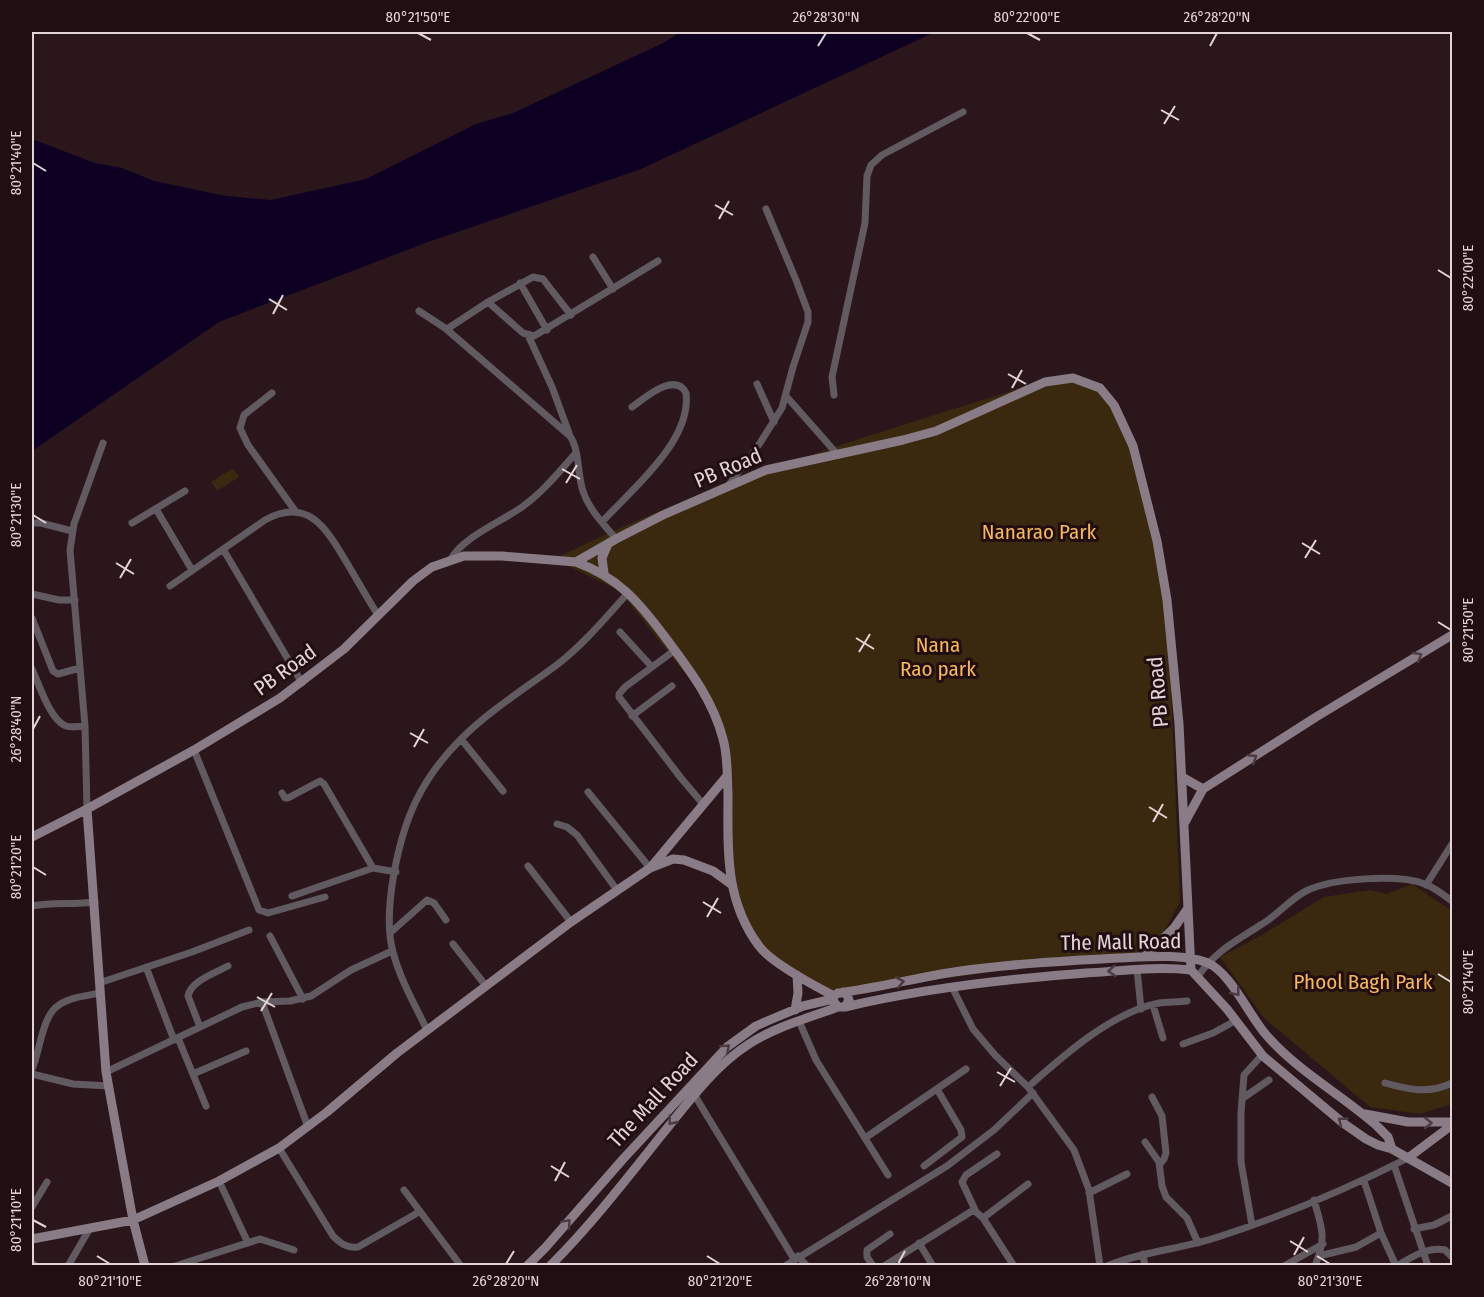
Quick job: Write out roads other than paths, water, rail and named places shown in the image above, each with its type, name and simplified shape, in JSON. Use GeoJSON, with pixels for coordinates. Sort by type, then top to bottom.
{"type":"FeatureCollection","features":[{"type":"Feature","properties":{"kind":"street"},"geometry":{"type":"LineString","coordinates":[[834,395],[832,376],[865,223],[867,176],[871,165],[882,155],[963,112]]}},
{"type":"Feature","properties":{"kind":"street"},"geometry":{"type":"LineString","coordinates":[[726,489],[774,422],[786,396],[793,367],[807,328],[804,301],[766,209]]}},
{"type":"Feature","properties":{"kind":"street"},"geometry":{"type":"LineString","coordinates":[[593,257],[613,289]]}},
{"type":"Feature","properties":{"kind":"street"},"geometry":{"type":"LineString","coordinates":[[528,335],[534,336],[547,330],[658,261]]}},
{"type":"Feature","properties":{"kind":"street"},"geometry":{"type":"LineString","coordinates":[[447,329],[488,302],[533,277],[543,279],[571,315]]}},
{"type":"Feature","properties":{"kind":"street"},"geometry":{"type":"LineString","coordinates":[[520,283],[547,330]]}},
{"type":"Feature","properties":{"kind":"street"},"geometry":{"type":"LineString","coordinates":[[488,302],[528,335],[552,387],[574,446],[584,494],[612,541],[602,558],[603,573]]}},
{"type":"Feature","properties":{"kind":"street"},"geometry":{"type":"LineString","coordinates":[[420,311],[447,329],[570,436]]}},
{"type":"Feature","properties":{"kind":"street","name":"PB Road"},"geometry":{"type":"LineString","coordinates":[[32,837],[194,750],[302,683],[344,649],[413,581],[432,567],[464,555],[576,562],[663,515],[766,470],[936,431],[1045,382],[1059,378],[1073,378],[1100,388],[1108,395],[1126,427],[1157,542],[1167,600],[1182,777],[1191,958],[1195,973]]}},
{"type":"Feature","properties":{"kind":"street"},"geometry":{"type":"LineString","coordinates":[[757,384],[774,422]]}},
{"type":"Feature","properties":{"kind":"street"},"geometry":{"type":"LineString","coordinates":[[602,522],[671,446],[684,419],[686,393],[681,385],[668,385],[632,407]]}},
{"type":"Feature","properties":{"kind":"street"},"geometry":{"type":"LineString","coordinates":[[272,393],[244,415],[240,428],[248,445],[296,512]]}},
{"type":"Feature","properties":{"kind":"street"},"geometry":{"type":"LineString","coordinates":[[786,396],[838,455]]}},
{"type":"Feature","properties":{"kind":"street"},"geometry":{"type":"LineString","coordinates":[[103,443],[72,531],[70,557],[85,726],[87,809],[106,1072],[129,1220],[139,1266]]}},
{"type":"Feature","properties":{"kind":"street"},"geometry":{"type":"LineString","coordinates":[[451,559],[461,546],[537,495],[575,454]]}},
{"type":"Feature","properties":{"kind":"street"},"geometry":{"type":"LineString","coordinates":[[132,523],[185,491]]}},
{"type":"Feature","properties":{"kind":"street"},"geometry":{"type":"LineString","coordinates":[[156,509],[192,570]]}},
{"type":"Feature","properties":{"kind":"street"},"geometry":{"type":"LineString","coordinates":[[170,586],[278,513],[296,512],[313,518],[327,530],[378,615]]}},
{"type":"Feature","properties":{"kind":"street"},"geometry":{"type":"LineString","coordinates":[[32,523],[72,531]]}},
{"type":"Feature","properties":{"kind":"street"},"geometry":{"type":"LineString","coordinates":[[223,549],[302,683]]}},
{"type":"Feature","properties":{"kind":"street"},"geometry":{"type":"LineString","coordinates":[[576,562],[603,573],[628,593],[675,650],[700,685],[713,709],[723,740],[728,776],[731,884],[737,904],[758,945],[766,953],[839,1000]]}},
{"type":"Feature","properties":{"kind":"street"},"geometry":{"type":"LineString","coordinates":[[428,1030],[402,977],[392,951],[390,933],[391,900],[396,872],[403,836],[415,803],[427,781],[461,739],[476,725],[559,663],[628,593]]}},
{"type":"Feature","properties":{"kind":"street"},"geometry":{"type":"LineString","coordinates":[[32,594],[59,600],[75,600]]}},
{"type":"Feature","properties":{"kind":"street"},"geometry":{"type":"LineString","coordinates":[[32,618],[53,670],[58,674],[80,668]]}},
{"type":"Feature","properties":{"kind":"street"},"geometry":{"type":"LineString","coordinates":[[620,632],[652,667]]}},
{"type":"Feature","properties":{"kind":"street"},"geometry":{"type":"LineString","coordinates":[[1184,825],[1203,789],[1452,635]]}},
{"type":"Feature","properties":{"kind":"street"},"geometry":{"type":"LineString","coordinates":[[675,650],[619,694],[621,702],[703,804]]}},
{"type":"Feature","properties":{"kind":"street"},"geometry":{"type":"LineString","coordinates":[[32,669],[48,705],[59,722],[69,727],[85,726]]}},
{"type":"Feature","properties":{"kind":"street"},"geometry":{"type":"LineString","coordinates":[[632,716],[672,686]]}},
{"type":"Feature","properties":{"kind":"street"},"geometry":{"type":"LineString","coordinates":[[461,739],[503,791]]}},
{"type":"Feature","properties":{"kind":"street"},"geometry":{"type":"LineString","coordinates":[[194,750],[260,910],[268,913],[325,897]]}},
{"type":"Feature","properties":{"kind":"street"},"geometry":{"type":"LineString","coordinates":[[650,868],[728,776]]}},
{"type":"Feature","properties":{"kind":"street"},"geometry":{"type":"LineString","coordinates":[[1182,777],[1203,789]]}},
{"type":"Feature","properties":{"kind":"street"},"geometry":{"type":"LineString","coordinates":[[282,793],[288,798],[320,780],[373,868]]}},
{"type":"Feature","properties":{"kind":"street"},"geometry":{"type":"LineString","coordinates":[[588,792],[650,868]]}},
{"type":"Feature","properties":{"kind":"street"},"geometry":{"type":"LineString","coordinates":[[557,824],[567,827],[577,835],[618,890]]}},
{"type":"Feature","properties":{"kind":"street"},"geometry":{"type":"LineString","coordinates":[[1426,885],[1452,844]]}},
{"type":"Feature","properties":{"kind":"street"},"geometry":{"type":"LineString","coordinates":[[32,1239],[129,1220],[219,1181],[279,1148],[486,986],[571,922],[650,868],[674,859],[684,860],[713,871],[731,884]]}},
{"type":"Feature","properties":{"kind":"street"},"geometry":{"type":"LineString","coordinates":[[528,866],[571,922]]}},
{"type":"Feature","properties":{"kind":"street"},"geometry":{"type":"LineString","coordinates":[[292,896],[373,868],[396,872]]}},
{"type":"Feature","properties":{"kind":"street"},"geometry":{"type":"LineString","coordinates":[[1195,973],[1227,945],[1260,926],[1304,892],[1315,887],[1344,881],[1375,879],[1414,882],[1426,885],[1452,901]]}},
{"type":"Feature","properties":{"kind":"street"},"geometry":{"type":"LineString","coordinates":[[390,933],[427,900],[434,903],[446,920]]}},
{"type":"Feature","properties":{"kind":"street"},"geometry":{"type":"LineString","coordinates":[[32,906],[50,903],[95,902]]}},
{"type":"Feature","properties":{"kind":"street"},"geometry":{"type":"LineString","coordinates":[[1144,957],[1174,928],[1188,908]]}},
{"type":"Feature","properties":{"kind":"street"},"geometry":{"type":"LineString","coordinates":[[99,983],[249,930]]}},
{"type":"Feature","properties":{"kind":"street"},"geometry":{"type":"LineString","coordinates":[[270,936],[303,999]]}},
{"type":"Feature","properties":{"kind":"street"},"geometry":{"type":"LineString","coordinates":[[453,944],[486,986]]}},
{"type":"Feature","properties":{"kind":"street"},"geometry":{"type":"LineString","coordinates":[[106,1072],[242,1007],[262,1002],[303,999],[320,992],[351,970],[392,951]]}},
{"type":"Feature","properties":{"kind":"street","name":"The Mall Road"},"geometry":{"type":"LineString","coordinates":[[553,1262],[619,1188],[692,1090],[727,1047],[739,1037],[772,1018],[795,1010],[954,972],[1039,962],[1144,957],[1191,958],[1208,963],[1224,976],[1266,1036],[1298,1064],[1363,1113],[1388,1137],[1392,1149]]}},
{"type":"Feature","properties":{"kind":"street"},"geometry":{"type":"LineString","coordinates":[[200,1027],[188,996],[189,992],[194,985],[228,966]]}},
{"type":"Feature","properties":{"kind":"street"},"geometry":{"type":"LineString","coordinates":[[146,967],[206,1106]]}},
{"type":"Feature","properties":{"kind":"street","name":"The Mall Road"},"geometry":{"type":"LineString","coordinates":[[527,1266],[692,1090],[748,1045],[799,1022],[839,1000],[1031,977],[1167,967],[1195,973],[1262,1055],[1343,1123],[1378,1145],[1392,1149],[1452,1183]]}},
{"type":"Feature","properties":{"kind":"street"},"geometry":{"type":"LineString","coordinates":[[1137,969],[1141,1009]]}},
{"type":"Feature","properties":{"kind":"street"},"geometry":{"type":"LineString","coordinates":[[795,1010],[798,975]]}},
{"type":"Feature","properties":{"kind":"street"},"geometry":{"type":"LineString","coordinates":[[952,987],[973,1029],[995,1055],[1034,1093],[1074,1150],[1089,1193],[1100,1266]]}},
{"type":"Feature","properties":{"kind":"street"},"geometry":{"type":"LineString","coordinates":[[100,993],[78,997],[58,1005],[44,1029],[32,1071],[74,1084],[109,1086]]}},
{"type":"Feature","properties":{"kind":"street"},"geometry":{"type":"LineString","coordinates":[[1028,1087],[1099,1030],[1153,1005],[1187,1001]]}},
{"type":"Feature","properties":{"kind":"street"},"geometry":{"type":"LineString","coordinates":[[262,1002],[308,1126]]}},
{"type":"Feature","properties":{"kind":"street"},"geometry":{"type":"LineString","coordinates":[[1153,1005],[1163,1038]]}},
{"type":"Feature","properties":{"kind":"street"},"geometry":{"type":"LineString","coordinates":[[1183,1044],[1213,1033],[1235,1021]]}},
{"type":"Feature","properties":{"kind":"street"},"geometry":{"type":"LineString","coordinates":[[799,1022],[816,1060],[888,1175]]}},
{"type":"Feature","properties":{"kind":"street"},"geometry":{"type":"LineString","coordinates":[[193,1074],[246,1050]]}},
{"type":"Feature","properties":{"kind":"street"},"geometry":{"type":"LineString","coordinates":[[1252,1225],[1241,1162],[1240,1125],[1244,1075],[1262,1055]]}},
{"type":"Feature","properties":{"kind":"street"},"geometry":{"type":"LineString","coordinates":[[865,1138],[966,1069]]}},
{"type":"Feature","properties":{"kind":"street"},"geometry":{"type":"LineString","coordinates":[[1243,1098],[1269,1080]]}},
{"type":"Feature","properties":{"kind":"street"},"geometry":{"type":"LineString","coordinates":[[1385,1083],[1421,1091],[1452,1083]]}},
{"type":"Feature","properties":{"kind":"street"},"geometry":{"type":"LineString","coordinates":[[924,1166],[962,1137],[961,1130],[937,1089]]}},
{"type":"Feature","properties":{"kind":"street"},"geometry":{"type":"LineString","coordinates":[[692,1090],[796,1258],[807,1266]]}},
{"type":"Feature","properties":{"kind":"street"},"geometry":{"type":"LineString","coordinates":[[785,1266],[947,1166],[994,1130],[1034,1093]]}},
{"type":"Feature","properties":{"kind":"street"},"geometry":{"type":"LineString","coordinates":[[1152,1098],[1158,1105],[1162,1116],[1166,1153],[1160,1164]]}},
{"type":"Feature","properties":{"kind":"street"},"geometry":{"type":"LineString","coordinates":[[1363,1113],[1408,1122],[1452,1123]]}},
{"type":"Feature","properties":{"kind":"street"},"geometry":{"type":"LineString","coordinates":[[1107,1266],[1143,1254],[1198,1243],[1252,1225],[1364,1181],[1408,1158],[1452,1123]]}},
{"type":"Feature","properties":{"kind":"street"},"geometry":{"type":"LineString","coordinates":[[1145,1142],[1160,1164],[1163,1192],[1187,1218],[1198,1243]]}},
{"type":"Feature","properties":{"kind":"street"},"geometry":{"type":"LineString","coordinates":[[279,1148],[333,1236],[341,1244],[351,1248],[358,1247],[419,1212]]}},
{"type":"Feature","properties":{"kind":"street"},"geometry":{"type":"LineString","coordinates":[[997,1154],[966,1175],[962,1182],[976,1212],[983,1218],[1014,1266]]}},
{"type":"Feature","properties":{"kind":"street"},"geometry":{"type":"LineString","coordinates":[[1394,1165],[1428,1266]]}},
{"type":"Feature","properties":{"kind":"street"},"geometry":{"type":"LineString","coordinates":[[1089,1193],[1127,1174]]}},
{"type":"Feature","properties":{"kind":"street"},"geometry":{"type":"LineString","coordinates":[[219,1181],[248,1243]]}},
{"type":"Feature","properties":{"kind":"street"},"geometry":{"type":"LineString","coordinates":[[1364,1181],[1381,1233],[1396,1266],[1423,1252],[1441,1248],[1452,1257]]}},
{"type":"Feature","properties":{"kind":"street"},"geometry":{"type":"LineString","coordinates":[[32,1207],[47,1182]]}},
{"type":"Feature","properties":{"kind":"street"},"geometry":{"type":"LineString","coordinates":[[983,1218],[1028,1184]]}},
{"type":"Feature","properties":{"kind":"street"},"geometry":{"type":"LineString","coordinates":[[404,1190],[461,1266]]}},
{"type":"Feature","properties":{"kind":"street"},"geometry":{"type":"LineString","coordinates":[[1314,1200],[1323,1235],[1323,1244],[1315,1266]]}},
{"type":"Feature","properties":{"kind":"street"},"geometry":{"type":"LineString","coordinates":[[884,1266],[969,1212],[976,1212]]}},
{"type":"Feature","properties":{"kind":"street"},"geometry":{"type":"LineString","coordinates":[[1414,1229],[1434,1225],[1452,1216]]}},
{"type":"Feature","properties":{"kind":"street"},"geometry":{"type":"LineString","coordinates":[[129,1220],[146,1266]]}},
{"type":"Feature","properties":{"kind":"street"},"geometry":{"type":"LineString","coordinates":[[68,1266],[90,1228]]}},
{"type":"Feature","properties":{"kind":"street"},"geometry":{"type":"LineString","coordinates":[[1319,1256],[1356,1247],[1381,1233]]}},
{"type":"Feature","properties":{"kind":"street"},"geometry":{"type":"LineString","coordinates":[[873,1266],[867,1257],[867,1250],[890,1234]]}},
{"type":"Feature","properties":{"kind":"street"},"geometry":{"type":"LineString","coordinates":[[175,1266],[264,1239],[294,1250]]}},
{"type":"Feature","properties":{"kind":"street"},"geometry":{"type":"LineString","coordinates":[[919,1242],[933,1266]]}},
{"type":"Feature","properties":{"kind":"street"},"geometry":{"type":"LineString","coordinates":[[1284,1266],[1323,1244]]}},
{"type":"Feature","properties":{"kind":"street"},"geometry":{"type":"LineString","coordinates":[[545,1248],[553,1262]]}},
{"type":"Feature","properties":{"kind":"street"},"geometry":{"type":"LineString","coordinates":[[1143,1254],[1144,1266]]}},
{"type":"Feature","properties":{"kind":"street"},"geometry":{"type":"LineString","coordinates":[[32,1263],[36,1266]]}},
{"type":"Feature","properties":{"kind":"park label","name":"Nanarao Park"},"geometry":{"type":"Point","coordinates":[1039,532]}},
{"type":"Feature","properties":{"kind":"park label","name":"Nana Rao park"},"geometry":{"type":"Point","coordinates":[938,657]}},
{"type":"Feature","properties":{"kind":"park label","name":"Phool Bagh Park"},"geometry":{"type":"Point","coordinates":[1363,982]}}]}
